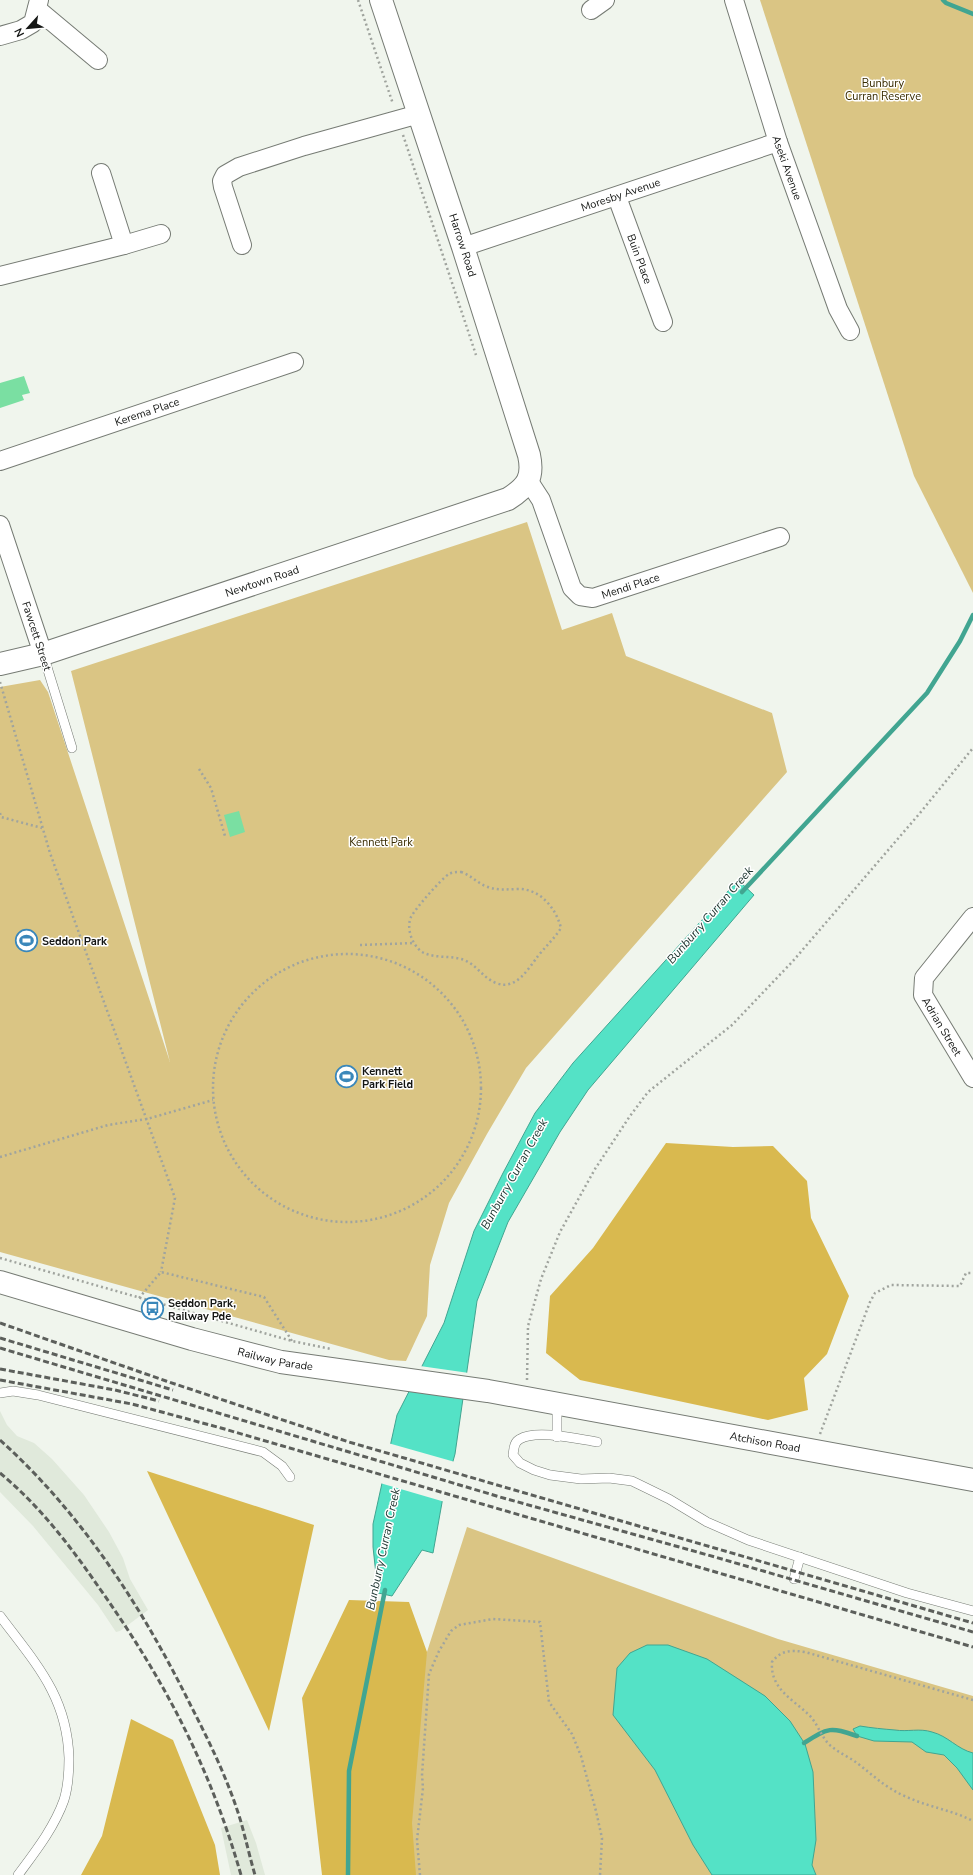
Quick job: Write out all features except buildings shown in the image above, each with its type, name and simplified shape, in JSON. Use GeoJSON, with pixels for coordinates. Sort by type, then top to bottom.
{"type":"FeatureCollection","features":[{"type":"Feature","properties":{"kind":"street","name":"Harrow Road"},"geometry":{"type":"LineString","coordinates":[[381,0],[420,114],[530,455],[532,470],[525,485]]}},
{"type":"Feature","properties":{"kind":"street","name":"Aseki Avenue"},"geometry":{"type":"LineString","coordinates":[[734,0],[778,142],[838,309],[850,331]]}},
{"type":"Feature","properties":{"kind":"street"},"geometry":{"type":"LineString","coordinates":[[0,36],[21,30],[33,23],[38,4],[98,60]]}},
{"type":"Feature","properties":{"kind":"street"},"geometry":{"type":"LineString","coordinates":[[242,245],[222,181],[225,175],[233,169],[271,156],[420,114]]}},
{"type":"Feature","properties":{"kind":"street","name":"Moresby Avenue"},"geometry":{"type":"LineString","coordinates":[[463,247],[617,197],[778,142]]}},
{"type":"Feature","properties":{"kind":"street"},"geometry":{"type":"LineString","coordinates":[[101,173],[124,245]]}},
{"type":"Feature","properties":{"kind":"street","name":"Buin Place"},"geometry":{"type":"LineString","coordinates":[[617,197],[663,322]]}},
{"type":"Feature","properties":{"kind":"street"},"geometry":{"type":"LineString","coordinates":[[0,276],[124,245],[161,234]]}},
{"type":"Feature","properties":{"kind":"street","name":"Kerema Place"},"geometry":{"type":"LineString","coordinates":[[0,461],[294,362]]}},
{"type":"Feature","properties":{"kind":"street","name":"Mendi Place"},"geometry":{"type":"LineString","coordinates":[[525,485],[541,500],[572,588],[580,596],[593,598],[780,537]]}},
{"type":"Feature","properties":{"kind":"street","name":"Newtown Road"},"geometry":{"type":"LineString","coordinates":[[0,664],[43,654],[508,499],[525,485]]}},
{"type":"Feature","properties":{"kind":"street","name":"Fawcett Street"},"geometry":{"type":"LineString","coordinates":[[0,525],[43,654]]}},
{"type":"Feature","properties":{"kind":"street","name":"Adrian Street"},"geometry":{"type":"LineString","coordinates":[[973,917],[924,978],[923,995],[973,1078]]}},
{"type":"Feature","properties":{"kind":"street","name":"Railway Parade"},"geometry":{"type":"LineString","coordinates":[[0,1282],[192,1338],[281,1362],[488,1391],[557,1404]]}},
{"type":"Feature","properties":{"kind":"street","name":"Atchison Road"},"geometry":{"type":"LineString","coordinates":[[557,1404],[973,1480]]}},
{"type":"Feature","properties":{"kind":"lane","name":"Fawcett Street"},"geometry":{"type":"LineString","coordinates":[[43,654],[72,748]]}},
{"type":"Feature","properties":{"kind":"lane"},"geometry":{"type":"LineString","coordinates":[[0,1394],[13,1391],[38,1395],[263,1452],[282,1466],[290,1476]]}},
{"type":"Feature","properties":{"kind":"lane"},"geometry":{"type":"LineString","coordinates":[[557,1404],[557,1437]]}},
{"type":"Feature","properties":{"kind":"lane"},"geometry":{"type":"LineString","coordinates":[[597,1442],[535,1434],[520,1439],[514,1445],[513,1454],[520,1463],[534,1470],[550,1474],[581,1479],[609,1478],[632,1481],[707,1522],[748,1540],[907,1593],[973,1611]]}},
{"type":"Feature","properties":{"kind":"lane"},"geometry":{"type":"LineString","coordinates":[[794,1580],[800,1557]]}},
{"type":"Feature","properties":{"kind":"lane"},"geometry":{"type":"LineString","coordinates":[[0,1616],[52,1689],[63,1713],[68,1739],[69,1771],[64,1800],[46,1837],[18,1875]]}},
{"type":"Feature","properties":{"kind":"path"},"geometry":{"type":"LineString","coordinates":[[358,0],[478,363]]}},
{"type":"Feature","properties":{"kind":"path"},"geometry":{"type":"LineString","coordinates":[[0,682],[50,854],[175,1198],[161,1272],[139,1298]]}},
{"type":"Feature","properties":{"kind":"path"},"geometry":{"type":"LineString","coordinates":[[527,1384],[528,1326],[541,1279],[560,1232],[594,1169],[630,1116],[648,1092],[732,1025],[793,961],[905,831],[973,748]]}},
{"type":"Feature","properties":{"kind":"path"},"geometry":{"type":"LineString","coordinates":[[199,769],[211,788],[225,836]]}},
{"type":"Feature","properties":{"kind":"path"},"geometry":{"type":"LineString","coordinates":[[0,814],[2,816],[43,828]]}},
{"type":"Feature","properties":{"kind":"path"},"geometry":{"type":"LineString","coordinates":[[461,872],[487,887],[502,890],[531,890],[550,905],[558,920],[560,928],[555,938],[537,957],[522,978],[509,984],[498,984],[488,979],[476,967],[463,960],[434,956],[422,952],[414,943],[409,930],[411,917],[440,882],[450,873],[461,872]]}},
{"type":"Feature","properties":{"kind":"path"},"geometry":{"type":"LineString","coordinates":[[360,945],[414,943]]}},
{"type":"Feature","properties":{"kind":"path"},"geometry":{"type":"LineString","coordinates":[[356,952],[388,959],[415,970],[443,992],[460,1013],[476,1048],[481,1081],[479,1110],[470,1139],[456,1165],[436,1188],[410,1206],[378,1220],[349,1223],[314,1219],[283,1208],[251,1184],[231,1159],[218,1131],[213,1100],[213,1064],[226,1032],[242,1004],[261,984],[291,966],[320,955],[356,952]]}},
{"type":"Feature","properties":{"kind":"path"},"geometry":{"type":"LineString","coordinates":[[0,1157],[108,1125],[147,1120],[213,1100]]}},
{"type":"Feature","properties":{"kind":"path"},"geometry":{"type":"LineString","coordinates":[[0,1258],[292,1341],[334,1349]]}},
{"type":"Feature","properties":{"kind":"path"},"geometry":{"type":"LineString","coordinates":[[161,1272],[264,1297],[292,1341]]}},
{"type":"Feature","properties":{"kind":"path"},"geometry":{"type":"LineString","coordinates":[[819,1436],[875,1293],[891,1285],[960,1286],[966,1273],[973,1273]]}},
{"type":"Feature","properties":{"kind":"path"},"geometry":{"type":"LineString","coordinates":[[420,1875],[417,1840],[422,1788],[429,1674],[439,1651],[451,1631],[458,1625],[492,1619],[540,1622],[548,1702],[572,1734],[581,1756],[596,1811],[602,1838],[600,1875]]}},
{"type":"Feature","properties":{"kind":"path"},"geometry":{"type":"LineString","coordinates":[[973,1700],[805,1652],[787,1651],[777,1656],[772,1662],[775,1683],[790,1700],[810,1716],[830,1745],[840,1753],[856,1762],[872,1777],[892,1790],[908,1798],[948,1810],[973,1821]]}},
{"type":"Feature","properties":{"kind":"shaded area"},"geometry":{"type":"Polygon","coordinates":[[[666,1143],[733,1147],[773,1146],[807,1181],[811,1218],[849,1296],[827,1354],[804,1378],[808,1410],[768,1420],[580,1380],[546,1353],[550,1296],[593,1248],[666,1143]]]}},
{"type":"Feature","properties":{"kind":"shaded area"},"geometry":{"type":"Polygon","coordinates":[[[0,1411],[7,1425],[17,1436],[34,1443],[52,1459],[84,1495],[109,1532],[123,1558],[130,1579],[148,1610],[120,1631],[116,1632],[98,1605],[33,1526],[0,1492],[0,1411]]]}},
{"type":"Feature","properties":{"kind":"shaded area"},"geometry":{"type":"Polygon","coordinates":[[[147,1471],[314,1525],[269,1731],[147,1471]]]}},
{"type":"Feature","properties":{"kind":"shaded area"},"geometry":{"type":"Polygon","coordinates":[[[349,1600],[409,1602],[427,1652],[412,1823],[416,1875],[322,1875],[302,1698],[349,1600]]]}},
{"type":"Feature","properties":{"kind":"shaded area"},"geometry":{"type":"Polygon","coordinates":[[[131,1719],[173,1740],[215,1845],[220,1875],[81,1875],[102,1836],[131,1719]]]}},
{"type":"Feature","properties":{"kind":"shaded area"},"geometry":{"type":"Polygon","coordinates":[[[247,1820],[256,1843],[265,1875],[231,1875],[221,1828],[247,1820]]]}},
{"type":"Feature","properties":{"kind":"green space","name":"Bunbury Curran Reserve"},"geometry":{"type":"Polygon","coordinates":[[[760,0],[973,0],[973,593],[914,476],[760,0]]]}},
{"type":"Feature","properties":{"kind":"green space","name":"Kennett Park"},"geometry":{"type":"Polygon","coordinates":[[[527,522],[562,630],[612,613],[626,656],[772,713],[787,772],[526,1068],[449,1203],[430,1265],[427,1316],[406,1361],[389,1360],[0,1252],[0,687],[40,680],[48,692],[170,1062],[71,671],[527,522]]]}},
{"type":"Feature","properties":{"kind":"green space"},"geometry":{"type":"Polygon","coordinates":[[[467,1527],[778,1639],[973,1696],[973,1875],[400,1875],[418,1680],[467,1527]]]}},
{"type":"Feature","properties":{"kind":"water"},"geometry":{"type":"Polygon","coordinates":[[[738,880],[754,895],[588,1090],[560,1132],[508,1222],[477,1301],[455,1454],[443,1497],[433,1553],[422,1550],[392,1596],[378,1593],[373,1547],[373,1524],[397,1415],[444,1323],[474,1231],[503,1173],[535,1113],[573,1063],[738,880]]]}},
{"type":"Feature","properties":{"kind":"water"},"geometry":{"type":"Polygon","coordinates":[[[647,1645],[668,1645],[707,1659],[765,1696],[790,1721],[805,1744],[813,1772],[816,1840],[812,1865],[816,1875],[712,1875],[693,1845],[655,1770],[613,1715],[617,1668],[630,1653],[647,1645]]]}},
{"type":"Feature","properties":{"kind":"water"},"geometry":{"type":"Polygon","coordinates":[[[860,1726],[927,1731],[943,1736],[962,1749],[973,1753],[973,1790],[957,1768],[944,1755],[926,1752],[912,1742],[874,1741],[857,1736],[853,1729],[860,1726]]]}},
{"type":"Feature","properties":{"kind":"pier"},"geometry":{"type":"Polygon","coordinates":[[[420,1366],[469,1373],[465,1397],[408,1388],[420,1366]]]}},
{"type":"Feature","properties":{"kind":"pier"},"geometry":{"type":"Polygon","coordinates":[[[388,1443],[455,1462],[445,1502],[380,1483],[388,1443]]]}},
{"type":"Feature","properties":{"kind":"waterway","name":"Bunburry Curran Creek"},"geometry":{"type":"LineString","coordinates":[[943,0],[946,3],[973,14]]}},
{"type":"Feature","properties":{"kind":"waterway","name":"Bunburry Curran Creek"},"geometry":{"type":"LineString","coordinates":[[742,892],[927,693],[960,641],[973,615]]}},
{"type":"Feature","properties":{"kind":"waterway","name":"Bunburry Curran Creek"},"geometry":{"type":"LineString","coordinates":[[348,1875],[349,1771],[385,1590]]}},
{"type":"Feature","properties":{"kind":"waterway"},"geometry":{"type":"LineString","coordinates":[[804,1743],[819,1734],[830,1730],[841,1731],[857,1736]]}},
{"type":"Feature","properties":{"kind":"railway"},"geometry":{"type":"LineString","coordinates":[[0,1323],[166,1381],[349,1442],[973,1623]]}},
{"type":"Feature","properties":{"kind":"railway"},"geometry":{"type":"LineString","coordinates":[[0,1338],[173,1390]]}},
{"type":"Feature","properties":{"kind":"railway"},"geometry":{"type":"LineString","coordinates":[[0,1348],[500,1497],[715,1557],[973,1632]]}},
{"type":"Feature","properties":{"kind":"railway"},"geometry":{"type":"LineString","coordinates":[[0,1369],[115,1390],[159,1401]]}},
{"type":"Feature","properties":{"kind":"railway"},"geometry":{"type":"LineString","coordinates":[[0,1380],[132,1404],[221,1428],[973,1647]]}},
{"type":"Feature","properties":{"kind":"railway"},"geometry":{"type":"LineString","coordinates":[[0,1440],[58,1499],[84,1531],[131,1598],[152,1633],[198,1720],[225,1777],[241,1822],[255,1875]]}},
{"type":"Feature","properties":{"kind":"railway"},"geometry":{"type":"LineString","coordinates":[[0,1473],[42,1513],[78,1558],[145,1657],[165,1691],[200,1761],[229,1835],[241,1875]]}},
{"type":"Feature","properties":{"kind":"place","name":"Seddon Park"},"geometry":{"type":"Point","coordinates":[27,941]}},
{"type":"Feature","properties":{"kind":"place","name":"Kennett Park Field"},"geometry":{"type":"Point","coordinates":[346,1077]}},
{"type":"Feature","properties":{"kind":"place","name":"Seddon Park, Railway Pde"},"geometry":{"type":"Point","coordinates":[152,1309]}}]}
